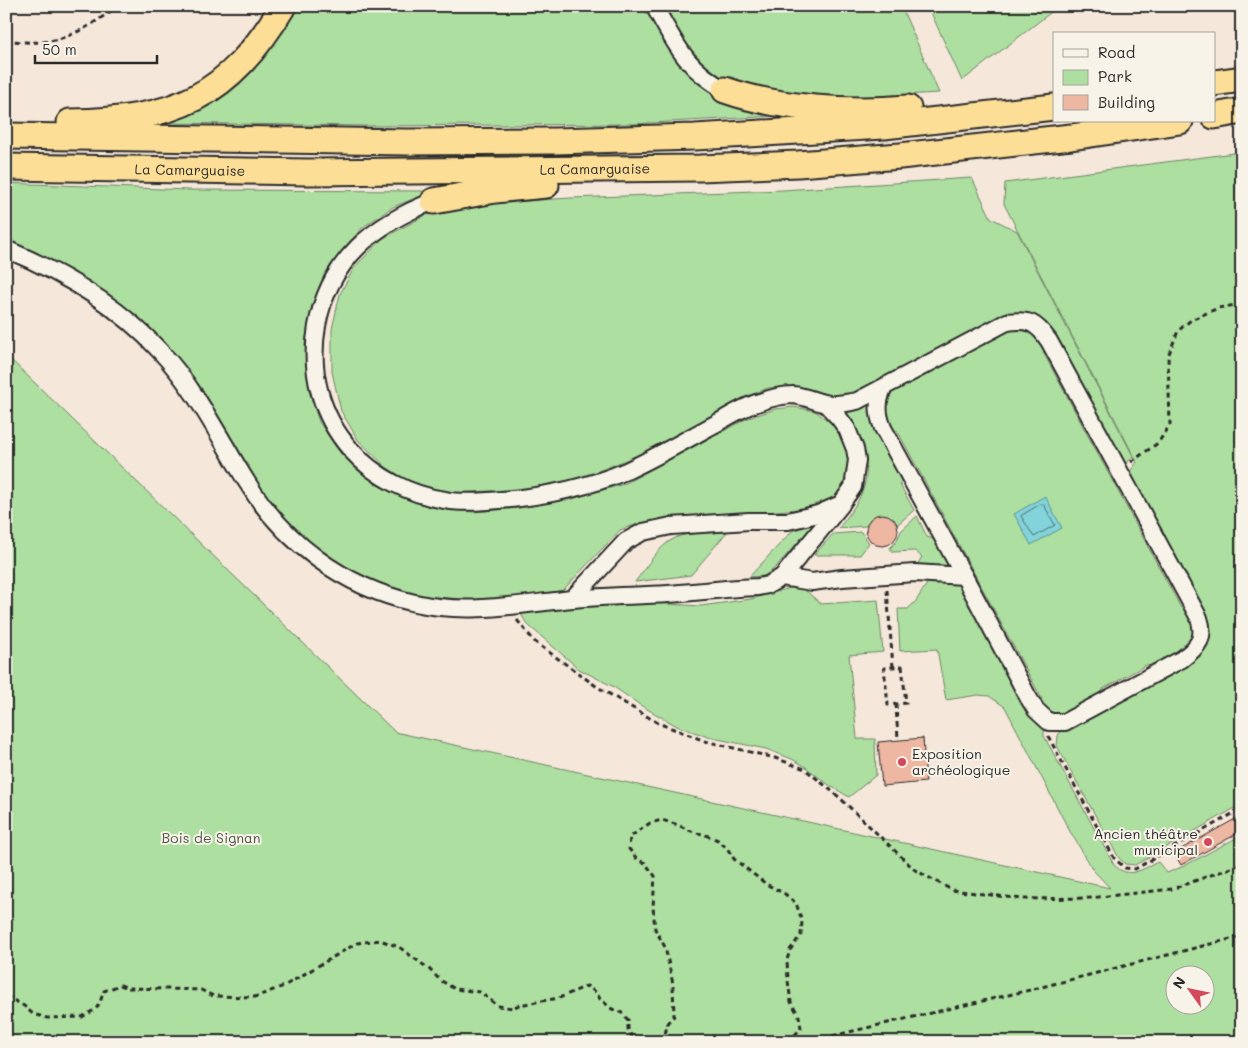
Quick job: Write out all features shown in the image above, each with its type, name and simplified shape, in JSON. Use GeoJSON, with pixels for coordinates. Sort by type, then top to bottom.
{"type":"FeatureCollection","features":[{"type":"Feature","properties":{"kind":"highway"},"geometry":{"type":"LineString","coordinates":[[6,123],[107,120],[152,115],[190,101],[220,83],[242,63],[264,36],[283,6]]}},
{"type":"Feature","properties":{"kind":"highway"},"geometry":{"type":"LineString","coordinates":[[1216,84],[1242,79]]}},
{"type":"Feature","properties":{"kind":"highway"},"geometry":{"type":"LineString","coordinates":[[725,90],[750,99],[824,109],[898,109],[1053,97]]}},
{"type":"Feature","properties":{"kind":"highway"},"geometry":{"type":"LineString","coordinates":[[6,136],[407,142],[554,141],[695,137],[874,126],[1053,107]]}},
{"type":"Feature","properties":{"kind":"highway"},"geometry":{"type":"LineString","coordinates":[[1216,116],[1242,111]]}},
{"type":"Feature","properties":{"kind":"highway","name":"La Camarguaise"},"geometry":{"type":"LineString","coordinates":[[6,167],[308,172],[700,168],[798,164],[900,156],[1071,137],[1173,122]]}},
{"type":"Feature","properties":{"kind":"highway"},"geometry":{"type":"LineString","coordinates":[[434,201],[495,190],[700,168]]}},
{"type":"Feature","properties":{"kind":"lane"},"geometry":{"type":"LineString","coordinates":[[654,6],[687,62],[711,83],[725,90]]}},
{"type":"Feature","properties":{"kind":"lane"},"geometry":{"type":"LineString","coordinates":[[434,201],[410,210],[388,222],[360,244],[336,274],[324,301],[316,332],[315,361],[317,382],[327,416],[343,441],[355,454],[369,468],[387,480],[424,496],[446,501],[472,502],[513,499],[552,493],[590,484],[625,471],[752,404],[777,396],[792,395],[806,397],[825,404],[843,404],[856,401],[1007,322],[1019,320],[1032,322],[1040,328],[1049,340],[1199,618],[1202,626],[1202,635],[1196,649],[1182,659],[1065,722],[1049,722],[1032,704],[881,423],[878,405],[883,388]]}},
{"type":"Feature","properties":{"kind":"lane"},"geometry":{"type":"LineString","coordinates":[[6,249],[72,282],[119,314],[144,334],[183,379],[245,480],[266,510],[292,538],[315,558],[372,590],[403,600],[444,608],[506,607],[572,599],[768,585],[782,577],[842,504],[853,487],[856,460],[855,449],[847,429],[825,404]]}},
{"type":"Feature","properties":{"kind":"lane"},"geometry":{"type":"LineString","coordinates":[[572,599],[626,540],[643,532],[681,526],[749,520],[788,521],[818,514],[842,504]]}},
{"type":"Feature","properties":{"kind":"lane"},"geometry":{"type":"LineString","coordinates":[[782,577],[812,582],[915,573],[964,576]]}},
{"type":"Feature","properties":{"kind":"path"},"geometry":{"type":"LineString","coordinates":[[6,41],[49,42],[82,29],[99,20],[117,6]]}},
{"type":"Feature","properties":{"kind":"path"},"geometry":{"type":"LineString","coordinates":[[1120,470],[1158,443],[1170,426],[1168,356],[1178,331],[1191,320],[1218,308],[1242,304]]}},
{"type":"Feature","properties":{"kind":"path"},"geometry":{"type":"LineString","coordinates":[[886,575],[893,667]]}},
{"type":"Feature","properties":{"kind":"path"},"geometry":{"type":"LineString","coordinates":[[506,607],[536,642],[596,686],[658,723],[705,741],[775,758],[805,769],[839,797],[915,870],[952,890],[1022,899],[1090,898],[1172,889],[1242,864]]}},
{"type":"Feature","properties":{"kind":"path"},"geometry":{"type":"LineString","coordinates":[[902,666],[906,703],[896,704],[888,705],[884,668],[902,666]]}},
{"type":"Feature","properties":{"kind":"path"},"geometry":{"type":"LineString","coordinates":[[896,704],[898,740]]}},
{"type":"Feature","properties":{"kind":"path"},"geometry":{"type":"LineString","coordinates":[[1049,722],[1046,732],[1114,858],[1125,868],[1135,869],[1234,813]]}},
{"type":"Feature","properties":{"kind":"path"},"geometry":{"type":"LineString","coordinates":[[663,1042],[668,1022],[674,1016],[673,984],[665,947],[655,929],[653,907],[655,876],[645,863],[638,860],[629,849],[630,837],[650,823],[662,820],[718,840],[727,848],[734,859],[766,884],[785,894],[796,903],[802,922],[801,935],[790,950],[787,960],[791,1002],[799,1016],[801,1028],[794,1036],[776,1042]]}},
{"type":"Feature","properties":{"kind":"path"},"geometry":{"type":"LineString","coordinates":[[806,1042],[1030,990],[1242,936]]}},
{"type":"Feature","properties":{"kind":"path"},"geometry":{"type":"LineString","coordinates":[[6,996],[24,1006],[33,1014],[47,1018],[82,1017],[96,1009],[104,991],[120,985],[129,988],[201,990],[213,996],[254,997],[284,986],[357,943],[380,940],[399,947],[429,969],[440,980],[455,988],[480,992],[498,1006],[513,1008],[519,1005],[559,998],[587,986],[597,993],[600,999],[612,1009],[622,1013],[628,1020],[628,1030],[635,1042]]}},
{"type":"Feature","properties":{"kind":"path"},"geometry":{"type":"LineString","coordinates":[[844,1033],[844,1042]]}},
{"type":"Feature","properties":{"kind":"green space"},"geometry":{"type":"Polygon","coordinates":[[[296,6],[646,6],[677,62],[696,80],[715,95],[777,112],[777,116],[633,124],[366,126],[168,123],[168,119],[296,6]]]}},
{"type":"Feature","properties":{"kind":"green space"},"geometry":{"type":"Polygon","coordinates":[[[662,6],[901,6],[939,93],[847,98],[764,91],[725,79],[710,70],[693,53],[662,6]]]}},
{"type":"Feature","properties":{"kind":"green space"},"geometry":{"type":"Polygon","coordinates":[[[928,6],[1059,6],[962,81],[928,6]]]}},
{"type":"Feature","properties":{"kind":"green space"},"geometry":{"type":"Polygon","coordinates":[[[1242,152],[1242,666],[1236,656],[1242,668],[1242,819],[1235,808],[1135,865],[1125,864],[1119,858],[1057,746],[1058,736],[1062,726],[1203,642],[1128,474],[1137,462],[1004,204],[1005,183],[1242,152]]]}},
{"type":"Feature","properties":{"kind":"green space"},"geometry":{"type":"Polygon","coordinates":[[[972,178],[991,218],[1017,231],[1133,456],[1124,467],[1030,316],[856,396],[829,397],[814,391],[789,386],[768,388],[743,398],[640,454],[604,469],[570,480],[525,489],[455,493],[431,490],[413,484],[386,467],[358,440],[341,411],[332,372],[332,329],[340,294],[354,268],[382,239],[426,215],[476,204],[571,198],[782,190],[972,178]]]}},
{"type":"Feature","properties":{"kind":"green space"},"geometry":{"type":"Polygon","coordinates":[[[6,183],[188,190],[433,191],[393,207],[363,227],[344,248],[324,275],[312,305],[305,344],[309,391],[319,422],[341,454],[391,492],[431,507],[473,512],[520,508],[572,499],[624,484],[746,419],[775,409],[794,407],[815,411],[835,426],[849,445],[852,466],[839,495],[817,507],[635,525],[620,530],[564,589],[556,594],[480,601],[448,601],[395,592],[338,565],[311,545],[287,522],[266,497],[235,443],[178,359],[6,242],[6,183]]]}},
{"type":"Feature","properties":{"kind":"green space"},"geometry":{"type":"Polygon","coordinates":[[[1012,328],[1033,331],[1048,349],[1043,352],[1181,608],[1186,606],[1196,629],[1187,649],[1155,667],[1146,665],[1103,689],[1097,699],[1070,713],[1057,714],[1046,710],[1037,703],[1042,699],[897,430],[891,433],[885,405],[888,394],[892,389],[1012,328]]]}},
{"type":"Feature","properties":{"kind":"green space","name":"Bois de Signan"},"geometry":{"type":"Polygon","coordinates":[[[6,355],[395,732],[1110,888],[1094,871],[1068,828],[1005,707],[989,696],[978,695],[946,700],[937,649],[900,651],[898,609],[908,609],[916,601],[930,579],[957,582],[964,588],[1044,723],[1044,736],[1114,865],[1125,872],[1136,872],[1158,862],[1167,873],[1242,835],[1242,1042],[6,1042],[6,355]]]}},
{"type":"Feature","properties":{"kind":"green space"},"geometry":{"type":"Polygon","coordinates":[[[874,400],[905,479],[899,483],[914,510],[897,525],[890,517],[881,514],[872,517],[866,526],[839,528],[860,497],[866,470],[866,459],[860,437],[843,408],[874,400]]]}},
{"type":"Feature","properties":{"kind":"green space"},"geometry":{"type":"Polygon","coordinates":[[[917,516],[927,537],[937,540],[952,568],[914,569],[922,557],[915,551],[892,552],[890,548],[896,542],[901,531],[917,516]]]}},
{"type":"Feature","properties":{"kind":"green space"},"geometry":{"type":"Polygon","coordinates":[[[814,524],[775,568],[764,576],[749,577],[792,531],[814,524]]]}},
{"type":"Feature","properties":{"kind":"green space"},"geometry":{"type":"Polygon","coordinates":[[[727,532],[691,575],[635,582],[663,546],[675,538],[694,533],[727,532]]]}},
{"type":"Feature","properties":{"kind":"green space"},"geometry":{"type":"Polygon","coordinates":[[[861,532],[869,543],[860,555],[814,555],[833,534],[861,532]]]}},
{"type":"Feature","properties":{"kind":"green space"},"geometry":{"type":"Polygon","coordinates":[[[794,587],[805,590],[821,604],[878,600],[883,652],[849,655],[857,739],[875,739],[876,775],[849,797],[792,759],[766,749],[708,737],[677,726],[640,705],[614,687],[579,669],[527,624],[518,609],[635,602],[701,606],[751,599],[794,587]]]}},
{"type":"Feature","properties":{"kind":"water"},"geometry":{"type":"Polygon","coordinates":[[[1045,496],[1062,528],[1031,545],[1014,514],[1045,496]]]}},
{"type":"Feature","properties":{"kind":"building"},"geometry":{"type":"Polygon","coordinates":[[[882,514],[888,515],[893,519],[897,524],[897,536],[893,541],[888,545],[882,546],[876,545],[871,541],[867,536],[866,530],[867,524],[871,519],[876,515],[882,514]]]}},
{"type":"Feature","properties":{"kind":"building","name":"Exposition archéologique"},"geometry":{"type":"Polygon","coordinates":[[[923,738],[926,782],[882,786],[878,742],[923,738]]]}},
{"type":"Feature","properties":{"kind":"building","name":"Ancien théâtre municipal"},"geometry":{"type":"Polygon","coordinates":[[[1237,818],[1242,825],[1242,831],[1181,865],[1174,853],[1237,818]]]}},
{"type":"Feature","properties":{"kind":"place","name":"Exposition archéologique"},"geometry":{"type":"Point","coordinates":[902,762]}},
{"type":"Feature","properties":{"kind":"place","name":"Ancien théâtre municipal"},"geometry":{"type":"Point","coordinates":[1208,842]}}]}
